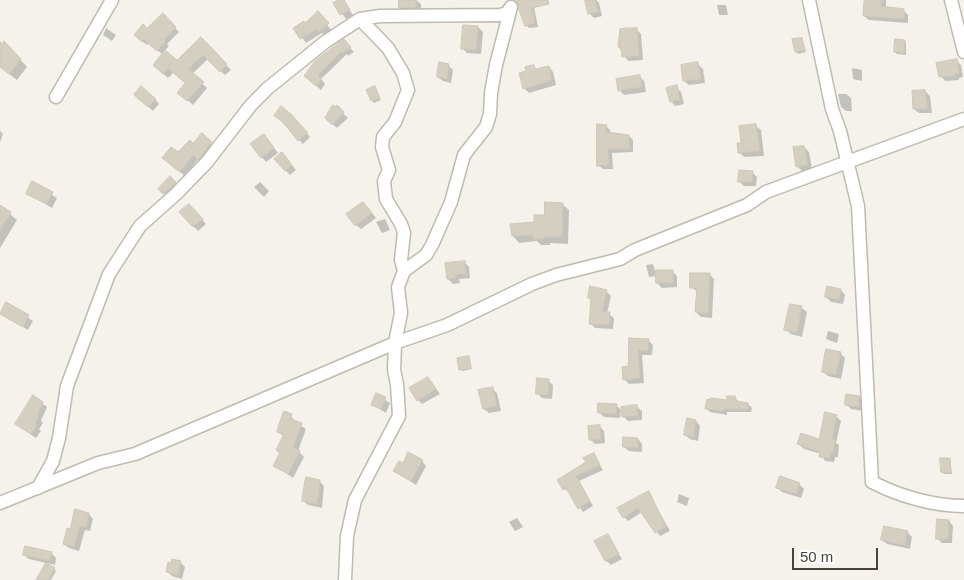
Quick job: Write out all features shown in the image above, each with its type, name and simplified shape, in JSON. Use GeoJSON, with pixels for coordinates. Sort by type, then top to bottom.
{"type":"FeatureCollection","features":[{"type":"Feature","properties":{"kind":"street"},"geometry":{"type":"LineString","coordinates":[[56,97],[112,0]]}},
{"type":"Feature","properties":{"kind":"street"},"geometry":{"type":"LineString","coordinates":[[809,0],[832,109],[848,162],[858,206],[863,260],[872,482],[930,502],[964,506]]}},
{"type":"Feature","properties":{"kind":"street"},"geometry":{"type":"LineString","coordinates":[[951,0],[964,52]]}},
{"type":"Feature","properties":{"kind":"street"},"geometry":{"type":"LineString","coordinates":[[38,488],[53,461],[59,438],[67,386],[76,357],[109,274],[140,226],[207,162],[251,105],[268,88],[325,42],[360,19],[380,16],[500,16],[507,13],[511,4]]}},
{"type":"Feature","properties":{"kind":"street"},"geometry":{"type":"LineString","coordinates":[[404,271],[426,255],[432,245],[451,202],[464,155],[486,127],[490,114],[491,93],[496,65],[511,4]]}},
{"type":"Feature","properties":{"kind":"street"},"geometry":{"type":"LineString","coordinates":[[346,580],[349,520],[355,500],[399,416],[394,370],[394,343],[401,313],[398,287],[404,271],[402,260],[404,233],[401,224],[386,199],[384,181],[389,170],[382,147],[383,137],[395,122],[408,90],[403,73],[388,48],[360,19]]}},
{"type":"Feature","properties":{"kind":"street"},"geometry":{"type":"LineString","coordinates":[[0,503],[98,463],[135,454],[394,343],[447,325],[556,274],[620,259],[635,250],[747,205],[766,192],[964,119]]}},
{"type":"Feature","properties":{"kind":"building"},"geometry":{"type":"Polygon","coordinates":[[[344,0],[350,10],[340,15],[333,3],[344,0]]]}},
{"type":"Feature","properties":{"kind":"building"},"geometry":{"type":"Polygon","coordinates":[[[399,0],[416,0],[416,8],[399,8],[399,0]]]}},
{"type":"Feature","properties":{"kind":"building"},"geometry":{"type":"Polygon","coordinates":[[[516,0],[548,0],[549,4],[532,8],[535,23],[525,26],[516,0]]]}},
{"type":"Feature","properties":{"kind":"building"},"geometry":{"type":"Polygon","coordinates":[[[585,0],[595,0],[598,12],[588,14],[585,0]]]}},
{"type":"Feature","properties":{"kind":"building"},"geometry":{"type":"Polygon","coordinates":[[[882,0],[881,6],[904,9],[904,19],[863,16],[864,1],[882,0]]]}},
{"type":"Feature","properties":{"kind":"building"},"geometry":{"type":"Polygon","coordinates":[[[318,11],[329,23],[319,32],[317,29],[300,39],[293,28],[304,21],[305,23],[318,11]]]}},
{"type":"Feature","properties":{"kind":"building"},"geometry":{"type":"Polygon","coordinates":[[[163,13],[176,27],[157,51],[144,40],[142,42],[134,35],[143,24],[147,28],[163,13]]]}},
{"type":"Feature","properties":{"kind":"building"},"geometry":{"type":"Polygon","coordinates":[[[463,25],[478,26],[476,50],[461,49],[463,25]]]}},
{"type":"Feature","properties":{"kind":"building"},"geometry":{"type":"Polygon","coordinates":[[[637,28],[639,56],[622,57],[621,47],[618,47],[620,29],[637,28]]]}},
{"type":"Feature","properties":{"kind":"building"},"geometry":{"type":"Polygon","coordinates":[[[201,37],[227,64],[220,72],[203,55],[188,69],[204,82],[187,101],[177,93],[185,83],[168,68],[163,74],[153,65],[165,50],[177,60],[201,37]]]}},
{"type":"Feature","properties":{"kind":"building"},"geometry":{"type":"Polygon","coordinates":[[[802,38],[805,50],[795,52],[792,39],[802,38]]]}},
{"type":"Feature","properties":{"kind":"building"},"geometry":{"type":"Polygon","coordinates":[[[344,39],[351,47],[343,53],[342,51],[318,75],[322,79],[316,86],[304,76],[315,61],[344,39]]]}},
{"type":"Feature","properties":{"kind":"building"},"geometry":{"type":"Polygon","coordinates":[[[895,39],[905,40],[904,53],[894,52],[895,39]]]}},
{"type":"Feature","properties":{"kind":"building"},"geometry":{"type":"Polygon","coordinates":[[[4,41],[21,59],[9,74],[0,67],[0,42],[3,44],[4,41]]]}},
{"type":"Feature","properties":{"kind":"building"},"geometry":{"type":"Polygon","coordinates":[[[957,59],[959,73],[955,74],[955,76],[939,77],[936,63],[957,59]]]}},
{"type":"Feature","properties":{"kind":"building"},"geometry":{"type":"Polygon","coordinates":[[[439,62],[449,64],[447,79],[437,77],[439,62]]]}},
{"type":"Feature","properties":{"kind":"building"},"geometry":{"type":"Polygon","coordinates":[[[698,62],[701,79],[683,81],[681,65],[698,62]]]}},
{"type":"Feature","properties":{"kind":"building"},"geometry":{"type":"Polygon","coordinates":[[[534,65],[535,69],[549,66],[552,80],[523,89],[519,73],[526,71],[525,67],[534,65]]]}},
{"type":"Feature","properties":{"kind":"building"},"geometry":{"type":"Polygon","coordinates":[[[640,75],[642,87],[618,91],[616,79],[640,75]]]}},
{"type":"Feature","properties":{"kind":"building"},"geometry":{"type":"Polygon","coordinates":[[[677,85],[680,100],[670,102],[666,88],[677,85]]]}},
{"type":"Feature","properties":{"kind":"building"},"geometry":{"type":"Polygon","coordinates":[[[141,86],[156,99],[148,107],[134,95],[141,86]]]}},
{"type":"Feature","properties":{"kind":"building"},"geometry":{"type":"Polygon","coordinates":[[[375,86],[380,98],[371,101],[366,90],[375,86]]]}},
{"type":"Feature","properties":{"kind":"building"},"geometry":{"type":"Polygon","coordinates":[[[925,90],[928,109],[913,109],[912,91],[925,90]]]}},
{"type":"Feature","properties":{"kind":"building"},"geometry":{"type":"Polygon","coordinates":[[[333,105],[335,107],[337,105],[344,112],[332,125],[325,118],[333,105]]]}},
{"type":"Feature","properties":{"kind":"building"},"geometry":{"type":"Polygon","coordinates":[[[281,106],[308,133],[298,141],[282,121],[274,116],[281,106]]]}},
{"type":"Feature","properties":{"kind":"building"},"geometry":{"type":"Polygon","coordinates":[[[597,124],[607,125],[606,132],[629,135],[630,149],[608,149],[609,165],[597,166],[597,124]]]}},
{"type":"Feature","properties":{"kind":"building"},"geometry":{"type":"Polygon","coordinates":[[[756,124],[760,151],[738,153],[737,143],[741,143],[739,126],[756,124]]]}},
{"type":"Feature","properties":{"kind":"building"},"geometry":{"type":"Polygon","coordinates":[[[202,133],[212,142],[198,160],[193,155],[180,172],[162,158],[171,147],[178,152],[190,140],[193,143],[202,133]]]}},
{"type":"Feature","properties":{"kind":"building"},"geometry":{"type":"Polygon","coordinates":[[[264,134],[274,148],[261,158],[250,144],[264,134]]]}},
{"type":"Feature","properties":{"kind":"building"},"geometry":{"type":"Polygon","coordinates":[[[804,146],[808,165],[796,167],[793,147],[804,146]]]}},
{"type":"Feature","properties":{"kind":"building"},"geometry":{"type":"Polygon","coordinates":[[[282,152],[292,165],[285,171],[274,159],[282,152]]]}},
{"type":"Feature","properties":{"kind":"building"},"geometry":{"type":"Polygon","coordinates":[[[739,170],[753,171],[752,182],[738,182],[739,170]]]}},
{"type":"Feature","properties":{"kind":"building"},"geometry":{"type":"Polygon","coordinates":[[[170,176],[176,182],[163,194],[158,189],[170,176]]]}},
{"type":"Feature","properties":{"kind":"building"},"geometry":{"type":"Polygon","coordinates":[[[32,181],[53,192],[47,204],[26,194],[32,181]]]}},
{"type":"Feature","properties":{"kind":"building"},"geometry":{"type":"Polygon","coordinates":[[[363,202],[372,213],[355,226],[346,214],[363,202]]]}},
{"type":"Feature","properties":{"kind":"building"},"geometry":{"type":"Polygon","coordinates":[[[545,202],[563,203],[562,237],[533,239],[533,235],[512,236],[510,224],[534,222],[534,215],[544,215],[545,202]]]}},
{"type":"Feature","properties":{"kind":"building"},"geometry":{"type":"Polygon","coordinates":[[[189,204],[203,219],[193,227],[179,212],[189,204]]]}},
{"type":"Feature","properties":{"kind":"building"},"geometry":{"type":"Polygon","coordinates":[[[0,205],[11,212],[0,231],[0,205]]]}},
{"type":"Feature","properties":{"kind":"building"},"geometry":{"type":"Polygon","coordinates":[[[465,261],[466,274],[455,275],[456,279],[447,279],[445,263],[465,261]]]}},
{"type":"Feature","properties":{"kind":"building"},"geometry":{"type":"Polygon","coordinates":[[[656,270],[673,270],[673,283],[656,283],[656,270]]]}},
{"type":"Feature","properties":{"kind":"building"},"geometry":{"type":"Polygon","coordinates":[[[690,273],[710,273],[708,314],[695,312],[697,288],[690,288],[690,273]]]}},
{"type":"Feature","properties":{"kind":"building"},"geometry":{"type":"Polygon","coordinates":[[[590,286],[607,290],[602,312],[610,312],[609,325],[589,324],[591,299],[588,298],[590,286]]]}},
{"type":"Feature","properties":{"kind":"building"},"geometry":{"type":"Polygon","coordinates":[[[827,286],[841,289],[839,300],[825,297],[827,286]]]}},
{"type":"Feature","properties":{"kind":"building"},"geometry":{"type":"Polygon","coordinates":[[[6,302],[29,315],[23,327],[0,314],[6,302]]]}},
{"type":"Feature","properties":{"kind":"building"},"geometry":{"type":"Polygon","coordinates":[[[790,304],[802,306],[797,333],[784,330],[790,304]]]}},
{"type":"Feature","properties":{"kind":"building"},"geometry":{"type":"Polygon","coordinates":[[[629,338],[649,339],[648,351],[638,350],[640,378],[623,380],[622,367],[628,366],[629,338]]]}},
{"type":"Feature","properties":{"kind":"building"},"geometry":{"type":"Polygon","coordinates":[[[826,349],[841,352],[836,375],[822,372],[826,349]]]}},
{"type":"Feature","properties":{"kind":"building"},"geometry":{"type":"Polygon","coordinates":[[[469,356],[471,368],[459,370],[457,358],[469,356]]]}},
{"type":"Feature","properties":{"kind":"building"},"geometry":{"type":"Polygon","coordinates":[[[428,377],[436,389],[417,401],[409,388],[428,377]]]}},
{"type":"Feature","properties":{"kind":"building"},"geometry":{"type":"Polygon","coordinates":[[[537,378],[549,379],[548,395],[536,394],[537,378]]]}},
{"type":"Feature","properties":{"kind":"building"},"geometry":{"type":"Polygon","coordinates":[[[493,387],[497,406],[483,409],[478,390],[493,387]]]}},
{"type":"Feature","properties":{"kind":"building"},"geometry":{"type":"Polygon","coordinates":[[[376,393],[386,397],[381,409],[371,405],[376,393]]]}},
{"type":"Feature","properties":{"kind":"building"},"geometry":{"type":"Polygon","coordinates":[[[846,394],[859,396],[859,407],[845,405],[846,394]]]}},
{"type":"Feature","properties":{"kind":"building"},"geometry":{"type":"Polygon","coordinates":[[[33,395],[43,402],[37,416],[39,417],[35,424],[37,425],[31,434],[15,424],[33,395]]]}},
{"type":"Feature","properties":{"kind":"building"},"geometry":{"type":"Polygon","coordinates":[[[727,396],[735,396],[736,401],[748,403],[748,409],[724,409],[723,411],[705,409],[707,399],[727,400],[727,396]]]}},
{"type":"Feature","properties":{"kind":"building"},"geometry":{"type":"Polygon","coordinates":[[[598,403],[617,404],[616,414],[598,413],[598,403]]]}},
{"type":"Feature","properties":{"kind":"building"},"geometry":{"type":"Polygon","coordinates":[[[637,405],[638,416],[622,417],[621,407],[637,405]]]}},
{"type":"Feature","properties":{"kind":"building"},"geometry":{"type":"Polygon","coordinates":[[[284,411],[292,414],[290,419],[302,423],[293,447],[300,451],[288,474],[273,466],[280,453],[276,450],[284,434],[277,432],[284,411]]]}},
{"type":"Feature","properties":{"kind":"building"},"geometry":{"type":"Polygon","coordinates":[[[825,412],[837,415],[832,439],[835,440],[833,453],[830,453],[830,458],[819,457],[820,452],[797,444],[801,433],[819,439],[825,412]]]}},
{"type":"Feature","properties":{"kind":"building"},"geometry":{"type":"Polygon","coordinates":[[[687,418],[696,420],[694,437],[684,435],[687,418]]]}},
{"type":"Feature","properties":{"kind":"building"},"geometry":{"type":"Polygon","coordinates":[[[600,425],[601,439],[589,440],[588,426],[600,425]]]}},
{"type":"Feature","properties":{"kind":"building"},"geometry":{"type":"Polygon","coordinates":[[[623,437],[638,438],[638,448],[623,447],[623,437]]]}},
{"type":"Feature","properties":{"kind":"building"},"geometry":{"type":"Polygon","coordinates":[[[408,452],[423,460],[411,481],[393,471],[399,461],[403,463],[408,452]]]}},
{"type":"Feature","properties":{"kind":"building"},"geometry":{"type":"Polygon","coordinates":[[[594,453],[600,465],[576,476],[590,501],[578,509],[566,488],[563,490],[557,480],[586,462],[583,458],[594,453]]]}},
{"type":"Feature","properties":{"kind":"building"},"geometry":{"type":"Polygon","coordinates":[[[940,458],[950,458],[951,472],[941,472],[940,458]]]}},
{"type":"Feature","properties":{"kind":"building"},"geometry":{"type":"Polygon","coordinates":[[[780,476],[800,483],[796,494],[776,488],[780,476]]]}},
{"type":"Feature","properties":{"kind":"building"},"geometry":{"type":"Polygon","coordinates":[[[306,477],[320,480],[317,504],[302,501],[306,477]]]}},
{"type":"Feature","properties":{"kind":"building"},"geometry":{"type":"Polygon","coordinates":[[[649,491],[666,527],[655,533],[638,508],[623,518],[617,508],[649,491]]]}},
{"type":"Feature","properties":{"kind":"building"},"geometry":{"type":"Polygon","coordinates":[[[75,509],[89,513],[86,527],[80,526],[74,547],[63,544],[67,528],[70,529],[75,509]]]}},
{"type":"Feature","properties":{"kind":"building"},"geometry":{"type":"Polygon","coordinates":[[[937,519],[949,520],[948,539],[936,539],[937,519]]]}},
{"type":"Feature","properties":{"kind":"building"},"geometry":{"type":"Polygon","coordinates":[[[884,526],[908,531],[905,545],[881,540],[884,526]]]}},
{"type":"Feature","properties":{"kind":"building"},"geometry":{"type":"Polygon","coordinates":[[[608,534],[619,554],[605,561],[594,541],[608,534]]]}},
{"type":"Feature","properties":{"kind":"building"},"geometry":{"type":"Polygon","coordinates":[[[25,546],[52,552],[50,561],[23,555],[25,546]]]}},
{"type":"Feature","properties":{"kind":"building"},"geometry":{"type":"Polygon","coordinates":[[[172,559],[181,561],[178,575],[166,572],[168,562],[171,563],[172,559]]]}},
{"type":"Feature","properties":{"kind":"building"},"geometry":{"type":"Polygon","coordinates":[[[46,563],[55,568],[48,580],[36,580],[46,563]]]}}]}
